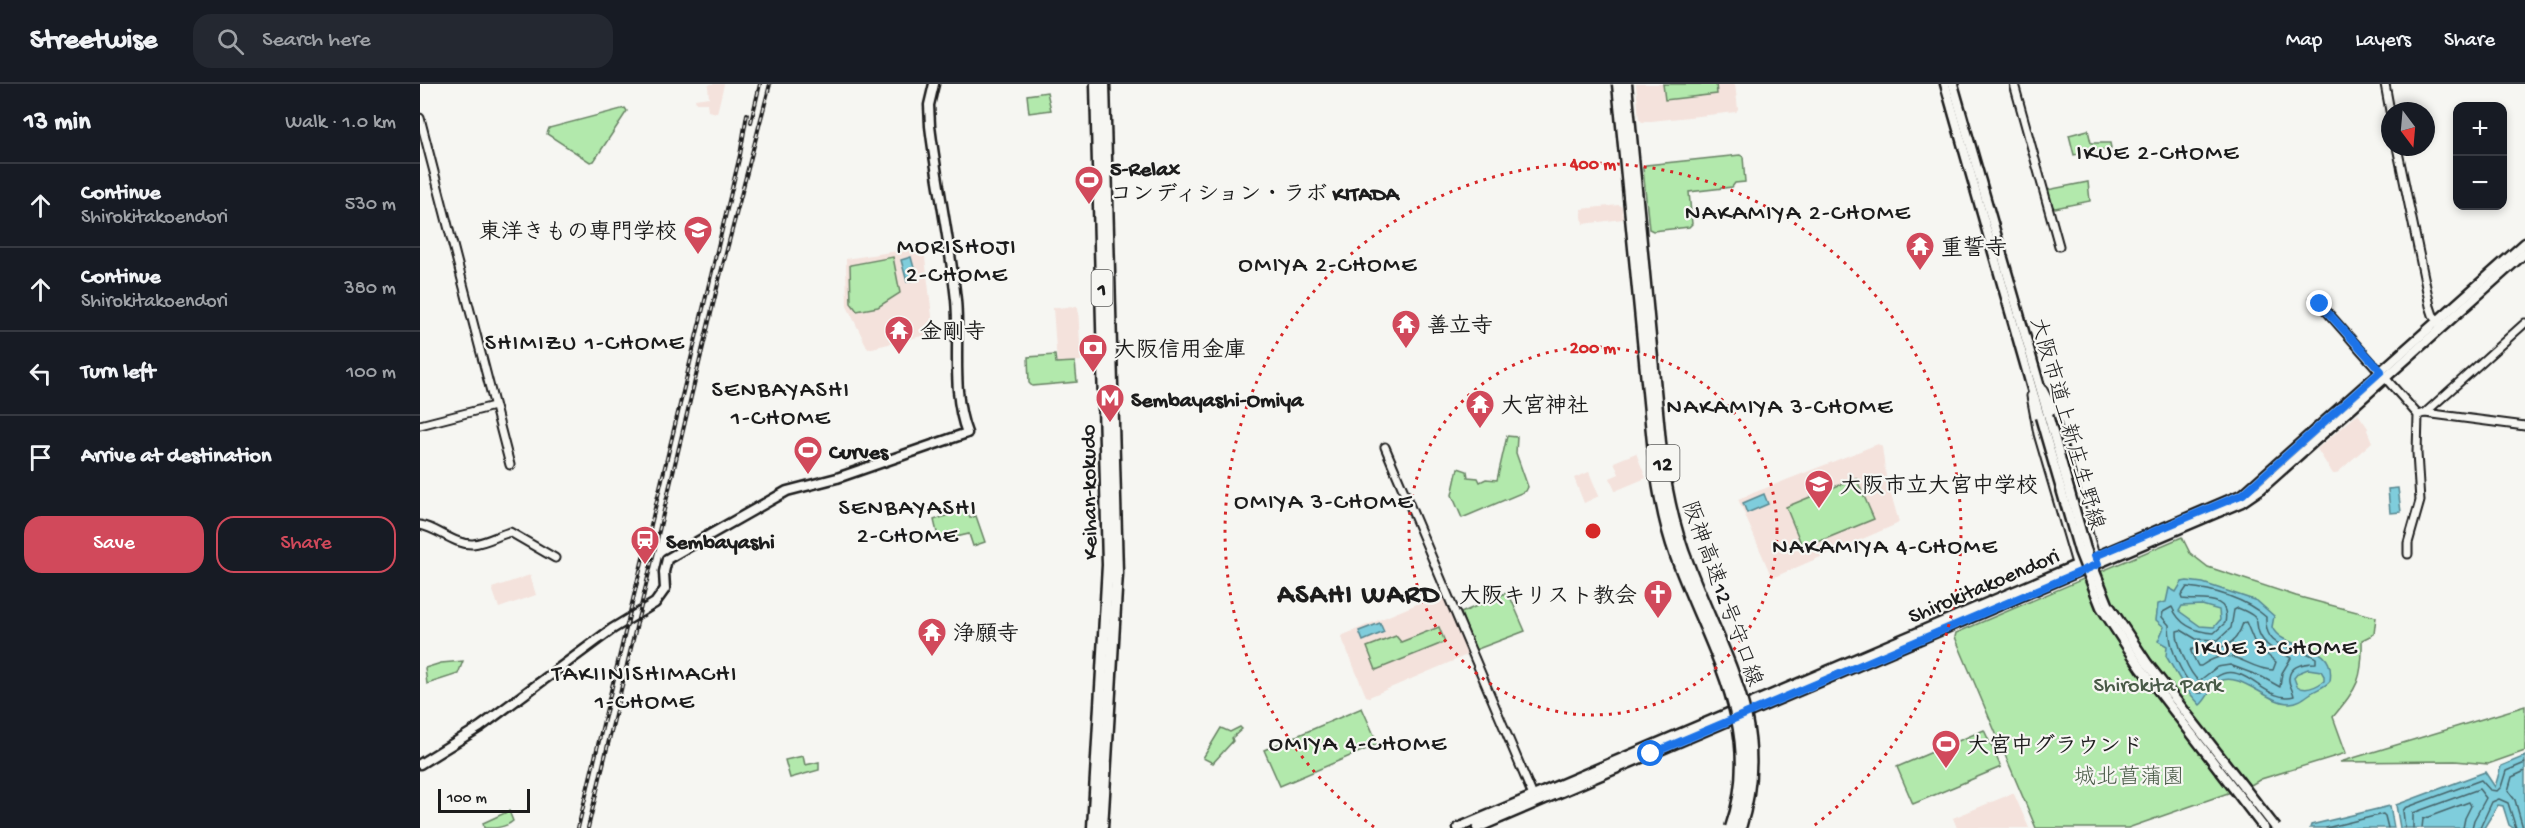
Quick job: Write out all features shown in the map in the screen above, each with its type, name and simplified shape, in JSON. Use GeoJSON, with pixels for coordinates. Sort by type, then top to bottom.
{"type":"FeatureCollection","features":[{"type":"Feature","properties":{"kind":"highway","name":"Keihan-kokudo"},"geometry":{"type":"LineString","coordinates":[[1093,828],[1108,565],[1096,84]]}},
{"type":"Feature","properties":{"kind":"highway","name":"Keihan-kokudo"},"geometry":{"type":"LineString","coordinates":[[1102,828],[1117,573],[1104,84]]}},
{"type":"Feature","properties":{"kind":"highway","name":"阪神高速12号守口線"},"geometry":{"type":"LineString","coordinates":[[1618,84],[1654,453],[1661,500],[1678,562],[1729,685],[1741,733],[1742,783],[1731,828]]}},
{"type":"Feature","properties":{"kind":"highway","name":"阪神高速12号守口線"},"geometry":{"type":"LineString","coordinates":[[1626,84],[1661,453],[1668,499],[1688,566],[1736,682],[1750,732],[1752,759],[1750,784],[1740,828]]}},
{"type":"Feature","properties":{"kind":"main road"},"geometry":{"type":"LineString","coordinates":[[420,764],[480,727],[612,629],[655,603],[665,589],[664,572],[667,559],[787,491],[837,478],[965,430],[960,399],[956,300],[932,144],[930,99],[934,84]]}},
{"type":"Feature","properties":{"kind":"main road","name":"大阪市道上新庄生野線"},"geometry":{"type":"LineString","coordinates":[[1945,84],[2031,387],[2044,416],[2090,562],[2113,613],[2142,657],[2276,828]]}},
{"type":"Feature","properties":{"kind":"main road","name":"大阪市道上新庄生野線"},"geometry":{"type":"LineString","coordinates":[[1953,84],[2038,380],[2044,416],[2081,558],[2101,608],[2141,668],[2264,828]]}},
{"type":"Feature","properties":{"kind":"main road","name":"Shirokitakoendori"},"geometry":{"type":"LineString","coordinates":[[2441,324],[2525,243]]}},
{"type":"Feature","properties":{"kind":"main road","name":"Shirokitakoendori"},"geometry":{"type":"LineString","coordinates":[[1458,828],[2097,560],[2243,494],[2525,253]]}},
{"type":"Feature","properties":{"kind":"main road","name":"Shirokitakoendori"},"geometry":{"type":"LineString","coordinates":[[1477,828],[2078,568]]}},
{"type":"Feature","properties":{"kind":"street"},"geometry":{"type":"LineString","coordinates":[[2014,84],[2059,246]]}},
{"type":"Feature","properties":{"kind":"street"},"geometry":{"type":"LineString","coordinates":[[2385,84],[2388,102]]}},
{"type":"Feature","properties":{"kind":"street"},"geometry":{"type":"LineString","coordinates":[[420,118],[510,465]]}},
{"type":"Feature","properties":{"kind":"street"},"geometry":{"type":"LineString","coordinates":[[2399,156],[2430,306],[2433,315],[2441,324]]}},
{"type":"Feature","properties":{"kind":"street"},"geometry":{"type":"LineString","coordinates":[[2314,297],[2422,414],[2525,426]]}},
{"type":"Feature","properties":{"kind":"street"},"geometry":{"type":"LineString","coordinates":[[2408,554],[2408,543],[2420,501],[2417,453],[2422,414],[2525,323]]}},
{"type":"Feature","properties":{"kind":"street"},"geometry":{"type":"LineString","coordinates":[[2038,380],[2051,405],[2097,560]]}},
{"type":"Feature","properties":{"kind":"street"},"geometry":{"type":"LineString","coordinates":[[2031,387],[2038,434],[2078,568]]}},
{"type":"Feature","properties":{"kind":"street"},"geometry":{"type":"LineString","coordinates":[[420,425],[494,406]]}},
{"type":"Feature","properties":{"kind":"street"},"geometry":{"type":"LineString","coordinates":[[1385,447],[1533,796]]}},
{"type":"Feature","properties":{"kind":"street"},"geometry":{"type":"LineString","coordinates":[[420,525],[432,527],[449,538],[473,544],[510,532],[555,558]]}},
{"type":"Feature","properties":{"kind":"shaded area"},"geometry":{"type":"Polygon","coordinates":[[[724,84],[717,113],[708,111],[707,103],[696,103],[695,99],[709,97],[708,86],[724,84]]]}},
{"type":"Feature","properties":{"kind":"shaded area"},"geometry":{"type":"Polygon","coordinates":[[[1636,84],[1735,84],[1738,109],[1736,112],[1642,122],[1639,119],[1636,84]]]}},
{"type":"Feature","properties":{"kind":"shaded area"},"geometry":{"type":"Polygon","coordinates":[[[1619,205],[1622,207],[1623,219],[1583,224],[1581,209],[1619,205]]]}},
{"type":"Feature","properties":{"kind":"shaded area"},"geometry":{"type":"Polygon","coordinates":[[[917,248],[918,250],[924,249],[934,333],[868,349],[847,306],[846,259],[917,248]]]}},
{"type":"Feature","properties":{"kind":"shaded area"},"geometry":{"type":"Polygon","coordinates":[[[1078,307],[1081,361],[1057,363],[1053,308],[1078,307]]]}},
{"type":"Feature","properties":{"kind":"shaded area"},"geometry":{"type":"Polygon","coordinates":[[[2358,414],[2368,428],[2372,442],[2336,474],[2333,474],[2317,449],[2358,414]]]}},
{"type":"Feature","properties":{"kind":"shaded area","name":"大阪市立大宮中学校"},"geometry":{"type":"Polygon","coordinates":[[[1878,444],[1882,447],[1886,477],[1899,522],[1772,578],[1738,499],[1878,444]]]}},
{"type":"Feature","properties":{"kind":"shaded area"},"geometry":{"type":"Polygon","coordinates":[[[1636,453],[1646,478],[1615,491],[1610,478],[1619,474],[1614,462],[1636,453]]]}},
{"type":"Feature","properties":{"kind":"shaded area"},"geometry":{"type":"Polygon","coordinates":[[[1589,472],[1599,496],[1584,503],[1574,478],[1589,472]]]}},
{"type":"Feature","properties":{"kind":"shaded area"},"geometry":{"type":"Polygon","coordinates":[[[530,575],[536,595],[499,608],[492,588],[530,575]]]}},
{"type":"Feature","properties":{"kind":"shaded area"},"geometry":{"type":"Polygon","coordinates":[[[1443,593],[1468,652],[1467,655],[1369,697],[1366,696],[1341,636],[1443,593]]]}},
{"type":"Feature","properties":{"kind":"shaded area"},"geometry":{"type":"Polygon","coordinates":[[[2014,794],[2029,828],[1957,828],[1953,818],[2014,794]]]}},
{"type":"Feature","properties":{"kind":"green space"},"geometry":{"type":"Polygon","coordinates":[[[1663,84],[1716,84],[1717,94],[1665,100],[1663,84]]]}},
{"type":"Feature","properties":{"kind":"green space"},"geometry":{"type":"Polygon","coordinates":[[[1047,92],[1051,110],[1029,113],[1027,95],[1047,92]]]}},
{"type":"Feature","properties":{"kind":"green space"},"geometry":{"type":"Polygon","coordinates":[[[625,108],[627,111],[594,161],[590,162],[547,134],[549,128],[625,108]]]}},
{"type":"Feature","properties":{"kind":"green space"},"geometry":{"type":"Polygon","coordinates":[[[2088,130],[2091,143],[2110,143],[2111,148],[2074,155],[2069,135],[2088,130]]]}},
{"type":"Feature","properties":{"kind":"green space"},"geometry":{"type":"Polygon","coordinates":[[[1740,155],[1743,157],[1745,182],[1735,183],[1732,187],[1689,192],[1692,224],[1689,227],[1653,231],[1649,229],[1643,168],[1646,165],[1740,155]]]}},
{"type":"Feature","properties":{"kind":"green space"},"geometry":{"type":"Polygon","coordinates":[[[2088,182],[2090,201],[2055,208],[2052,206],[2047,190],[2088,182]]]}},
{"type":"Feature","properties":{"kind":"green space"},"geometry":{"type":"Polygon","coordinates":[[[893,257],[900,293],[878,307],[857,311],[851,303],[850,265],[893,257]]]}},
{"type":"Feature","properties":{"kind":"green space"},"geometry":{"type":"Polygon","coordinates":[[[1055,355],[1056,363],[1075,362],[1077,382],[1032,386],[1029,383],[1028,357],[1055,355]]]}},
{"type":"Feature","properties":{"kind":"green space"},"geometry":{"type":"Polygon","coordinates":[[[1507,436],[1517,437],[1516,453],[1528,487],[1526,491],[1462,518],[1452,495],[1458,468],[1467,471],[1468,477],[1478,478],[1480,482],[1486,479],[1497,480],[1507,436]]]}},
{"type":"Feature","properties":{"kind":"green space"},"geometry":{"type":"Polygon","coordinates":[[[1856,478],[1874,519],[1803,548],[1786,507],[1856,478]]]}},
{"type":"Feature","properties":{"kind":"green space"},"geometry":{"type":"Polygon","coordinates":[[[966,509],[970,518],[976,516],[985,542],[973,546],[969,534],[939,541],[934,520],[966,509]]]}},
{"type":"Feature","properties":{"kind":"green space","name":"Shirokita Park"},"geometry":{"type":"Polygon","coordinates":[[[2182,537],[2190,553],[2208,567],[2296,596],[2376,617],[2374,634],[2362,640],[2360,674],[2357,682],[2333,717],[2346,753],[2261,779],[2251,785],[2128,828],[2036,828],[1955,637],[1956,633],[2182,537]]]}},
{"type":"Feature","properties":{"kind":"green space"},"geometry":{"type":"Polygon","coordinates":[[[1508,592],[1525,631],[1475,650],[1461,613],[1508,592]]]}},
{"type":"Feature","properties":{"kind":"green space"},"geometry":{"type":"Polygon","coordinates":[[[1439,627],[1445,642],[1376,670],[1367,647],[1396,636],[1401,642],[1439,627]]]}},
{"type":"Feature","properties":{"kind":"green space"},"geometry":{"type":"Polygon","coordinates":[[[463,661],[458,674],[427,684],[425,668],[441,663],[463,661]]]}},
{"type":"Feature","properties":{"kind":"green space"},"geometry":{"type":"Polygon","coordinates":[[[2525,706],[2525,751],[2488,764],[2455,761],[2340,762],[2525,706]]]}},
{"type":"Feature","properties":{"kind":"green space"},"geometry":{"type":"Polygon","coordinates":[[[1362,708],[1378,744],[1280,786],[1264,750],[1362,708]]]}},
{"type":"Feature","properties":{"kind":"green space"},"geometry":{"type":"Polygon","coordinates":[[[1240,727],[1242,729],[1232,738],[1233,741],[1213,763],[1203,758],[1221,728],[1230,732],[1240,727]]]}},
{"type":"Feature","properties":{"kind":"green space","name":"大宮中グラウンド"},"geometry":{"type":"Polygon","coordinates":[[[1984,730],[2001,767],[1913,804],[1897,767],[1984,730]]]}},
{"type":"Feature","properties":{"kind":"green space"},"geometry":{"type":"Polygon","coordinates":[[[803,756],[805,765],[819,762],[819,770],[790,778],[785,760],[803,756]]]}},
{"type":"Feature","properties":{"kind":"green space"},"geometry":{"type":"Polygon","coordinates":[[[509,811],[513,821],[500,827],[484,828],[483,823],[509,811]]]}},
{"type":"Feature","properties":{"kind":"water"},"geometry":{"type":"Polygon","coordinates":[[[911,257],[917,279],[907,282],[901,260],[911,257]]]}},
{"type":"Feature","properties":{"kind":"water"},"geometry":{"type":"Polygon","coordinates":[[[2398,488],[2401,512],[2390,513],[2388,489],[2398,488]]]}},
{"type":"Feature","properties":{"kind":"water"},"geometry":{"type":"Polygon","coordinates":[[[1764,494],[1768,504],[1747,513],[1743,503],[1764,494]]]}},
{"type":"Feature","properties":{"kind":"water"},"geometry":{"type":"Polygon","coordinates":[[[2182,582],[2203,583],[2257,601],[2274,616],[2272,627],[2278,635],[2318,652],[2325,658],[2330,667],[2330,681],[2301,700],[2290,703],[2273,699],[2236,680],[2228,679],[2217,683],[2200,705],[2185,688],[2166,656],[2167,646],[2158,641],[2164,627],[2156,620],[2158,604],[2166,602],[2169,588],[2176,592],[2182,582]],[[2202,605],[2182,606],[2179,611],[2200,626],[2214,627],[2220,620],[2219,610],[2202,605]],[[2308,669],[2298,673],[2294,678],[2297,686],[2304,689],[2324,681],[2321,671],[2308,669]]]}},
{"type":"Feature","properties":{"kind":"water"},"geometry":{"type":"Polygon","coordinates":[[[1380,623],[1384,632],[1363,641],[1359,631],[1380,623]]]}},
{"type":"Feature","properties":{"kind":"water"},"geometry":{"type":"Polygon","coordinates":[[[2525,756],[2525,828],[2513,828],[2509,825],[2503,806],[2498,805],[2484,828],[2400,828],[2396,805],[2485,772],[2495,787],[2501,766],[2525,756]]]}},
{"type":"Feature","properties":{"kind":"water"},"geometry":{"type":"Polygon","coordinates":[[[2390,806],[2394,828],[2310,828],[2311,825],[2390,806]]]}},
{"type":"Feature","properties":{"kind":"railway"},"geometry":{"type":"LineString","coordinates":[[751,122],[760,84]]}},
{"type":"Feature","properties":{"kind":"railway"},"geometry":{"type":"LineString","coordinates":[[588,828],[718,284],[770,84]]}},
{"type":"Feature","properties":{"kind":"railway"},"geometry":{"type":"LineString","coordinates":[[578,828],[740,155],[747,114]]}},
{"type":"Feature","properties":{"kind":"place","name":"5-Relax コンディション・ラボ KITADA"},"geometry":{"type":"Point","coordinates":[1089,206]}},
{"type":"Feature","properties":{"kind":"place","name":"東洋きもの専門学校"},"geometry":{"type":"Point","coordinates":[698,256]}},
{"type":"Feature","properties":{"kind":"place","name":"重誓寺"},"geometry":{"type":"Point","coordinates":[1920,272]}},
{"type":"Feature","properties":{"kind":"place","name":"善立寺"},"geometry":{"type":"Point","coordinates":[1406,350]}},
{"type":"Feature","properties":{"kind":"place","name":"金剛寺"},"geometry":{"type":"Point","coordinates":[899,356]}},
{"type":"Feature","properties":{"kind":"place","name":"大阪信用金庫"},"geometry":{"type":"Point","coordinates":[1093,374]}},
{"type":"Feature","properties":{"kind":"place","name":"Sembayashi-Omiya"},"geometry":{"type":"Point","coordinates":[1110,424]}},
{"type":"Feature","properties":{"kind":"place","name":"大宮神社"},"geometry":{"type":"Point","coordinates":[1480,430]}},
{"type":"Feature","properties":{"kind":"place","name":"Curves"},"geometry":{"type":"Point","coordinates":[808,476]}},
{"type":"Feature","properties":{"kind":"place","name":"大阪市立大宮中学校"},"geometry":{"type":"Point","coordinates":[1819,510]}},
{"type":"Feature","properties":{"kind":"place","name":"Sembayashi"},"geometry":{"type":"Point","coordinates":[645,566]}},
{"type":"Feature","properties":{"kind":"place","name":"大阪キリスト教会"},"geometry":{"type":"Point","coordinates":[1658,620]}},
{"type":"Feature","properties":{"kind":"place","name":"浄願寺"},"geometry":{"type":"Point","coordinates":[932,658]}},
{"type":"Feature","properties":{"kind":"place","name":"大宮中グラウンド"},"geometry":{"type":"Point","coordinates":[1946,770]}},
{"type":"Feature","properties":{"kind":"district","name":"IKUE 2-CHOME"},"geometry":{"type":"Point","coordinates":[2158,151]}},
{"type":"Feature","properties":{"kind":"district","name":"NAKAMIYA 2-CHOME"},"geometry":{"type":"Point","coordinates":[1798,211]}},
{"type":"Feature","properties":{"kind":"district","name":"MORISHOJI 2-CHOME"},"geometry":{"type":"Point","coordinates":[957,259]}},
{"type":"Feature","properties":{"kind":"district","name":"OMIYA 2-CHOME"},"geometry":{"type":"Point","coordinates":[1328,263]}},
{"type":"Feature","properties":{"kind":"district","name":"SHIMIZU 1-CHOME"},"geometry":{"type":"Point","coordinates":[585,341]}},
{"type":"Feature","properties":{"kind":"district","name":"SENBAYASHI 1-CHOME"},"geometry":{"type":"Point","coordinates":[781,402]}},
{"type":"Feature","properties":{"kind":"district","name":"NAKAMIYA 3-CHOME"},"geometry":{"type":"Point","coordinates":[1780,405]}},
{"type":"Feature","properties":{"kind":"district","name":"OMIYA 3-CHOME"},"geometry":{"type":"Point","coordinates":[1324,500]}},
{"type":"Feature","properties":{"kind":"district","name":"SENBAYASHI 2-CHOME"},"geometry":{"type":"Point","coordinates":[908,520]}},
{"type":"Feature","properties":{"kind":"district","name":"NAKAMIYA 4-CHOME"},"geometry":{"type":"Point","coordinates":[1885,545]}},
{"type":"Feature","properties":{"kind":"district","name":"ASAHI WARD"},"geometry":{"type":"Point","coordinates":[1359,592]}},
{"type":"Feature","properties":{"kind":"district","name":"IKUE 3-CHOME"},"geometry":{"type":"Point","coordinates":[2276,646]}},
{"type":"Feature","properties":{"kind":"district","name":"TAKIINISHIMACHI 1-CHOME"},"geometry":{"type":"Point","coordinates":[645,686]}},
{"type":"Feature","properties":{"kind":"district","name":"OMIYA 4-CHOME"},"geometry":{"type":"Point","coordinates":[1358,742]}},
{"type":"Feature","properties":{"kind":"route"},"geometry":{"type":"LineString","coordinates":[[1651,754],[2080,572],[2098,564],[2095,556],[2243,494],[2381,371],[2320,304]]}},
{"type":"Feature","properties":{"kind":"park label","name":"城北菖蒲園"},"geometry":{"type":"Point","coordinates":[2129,775]}}]}
